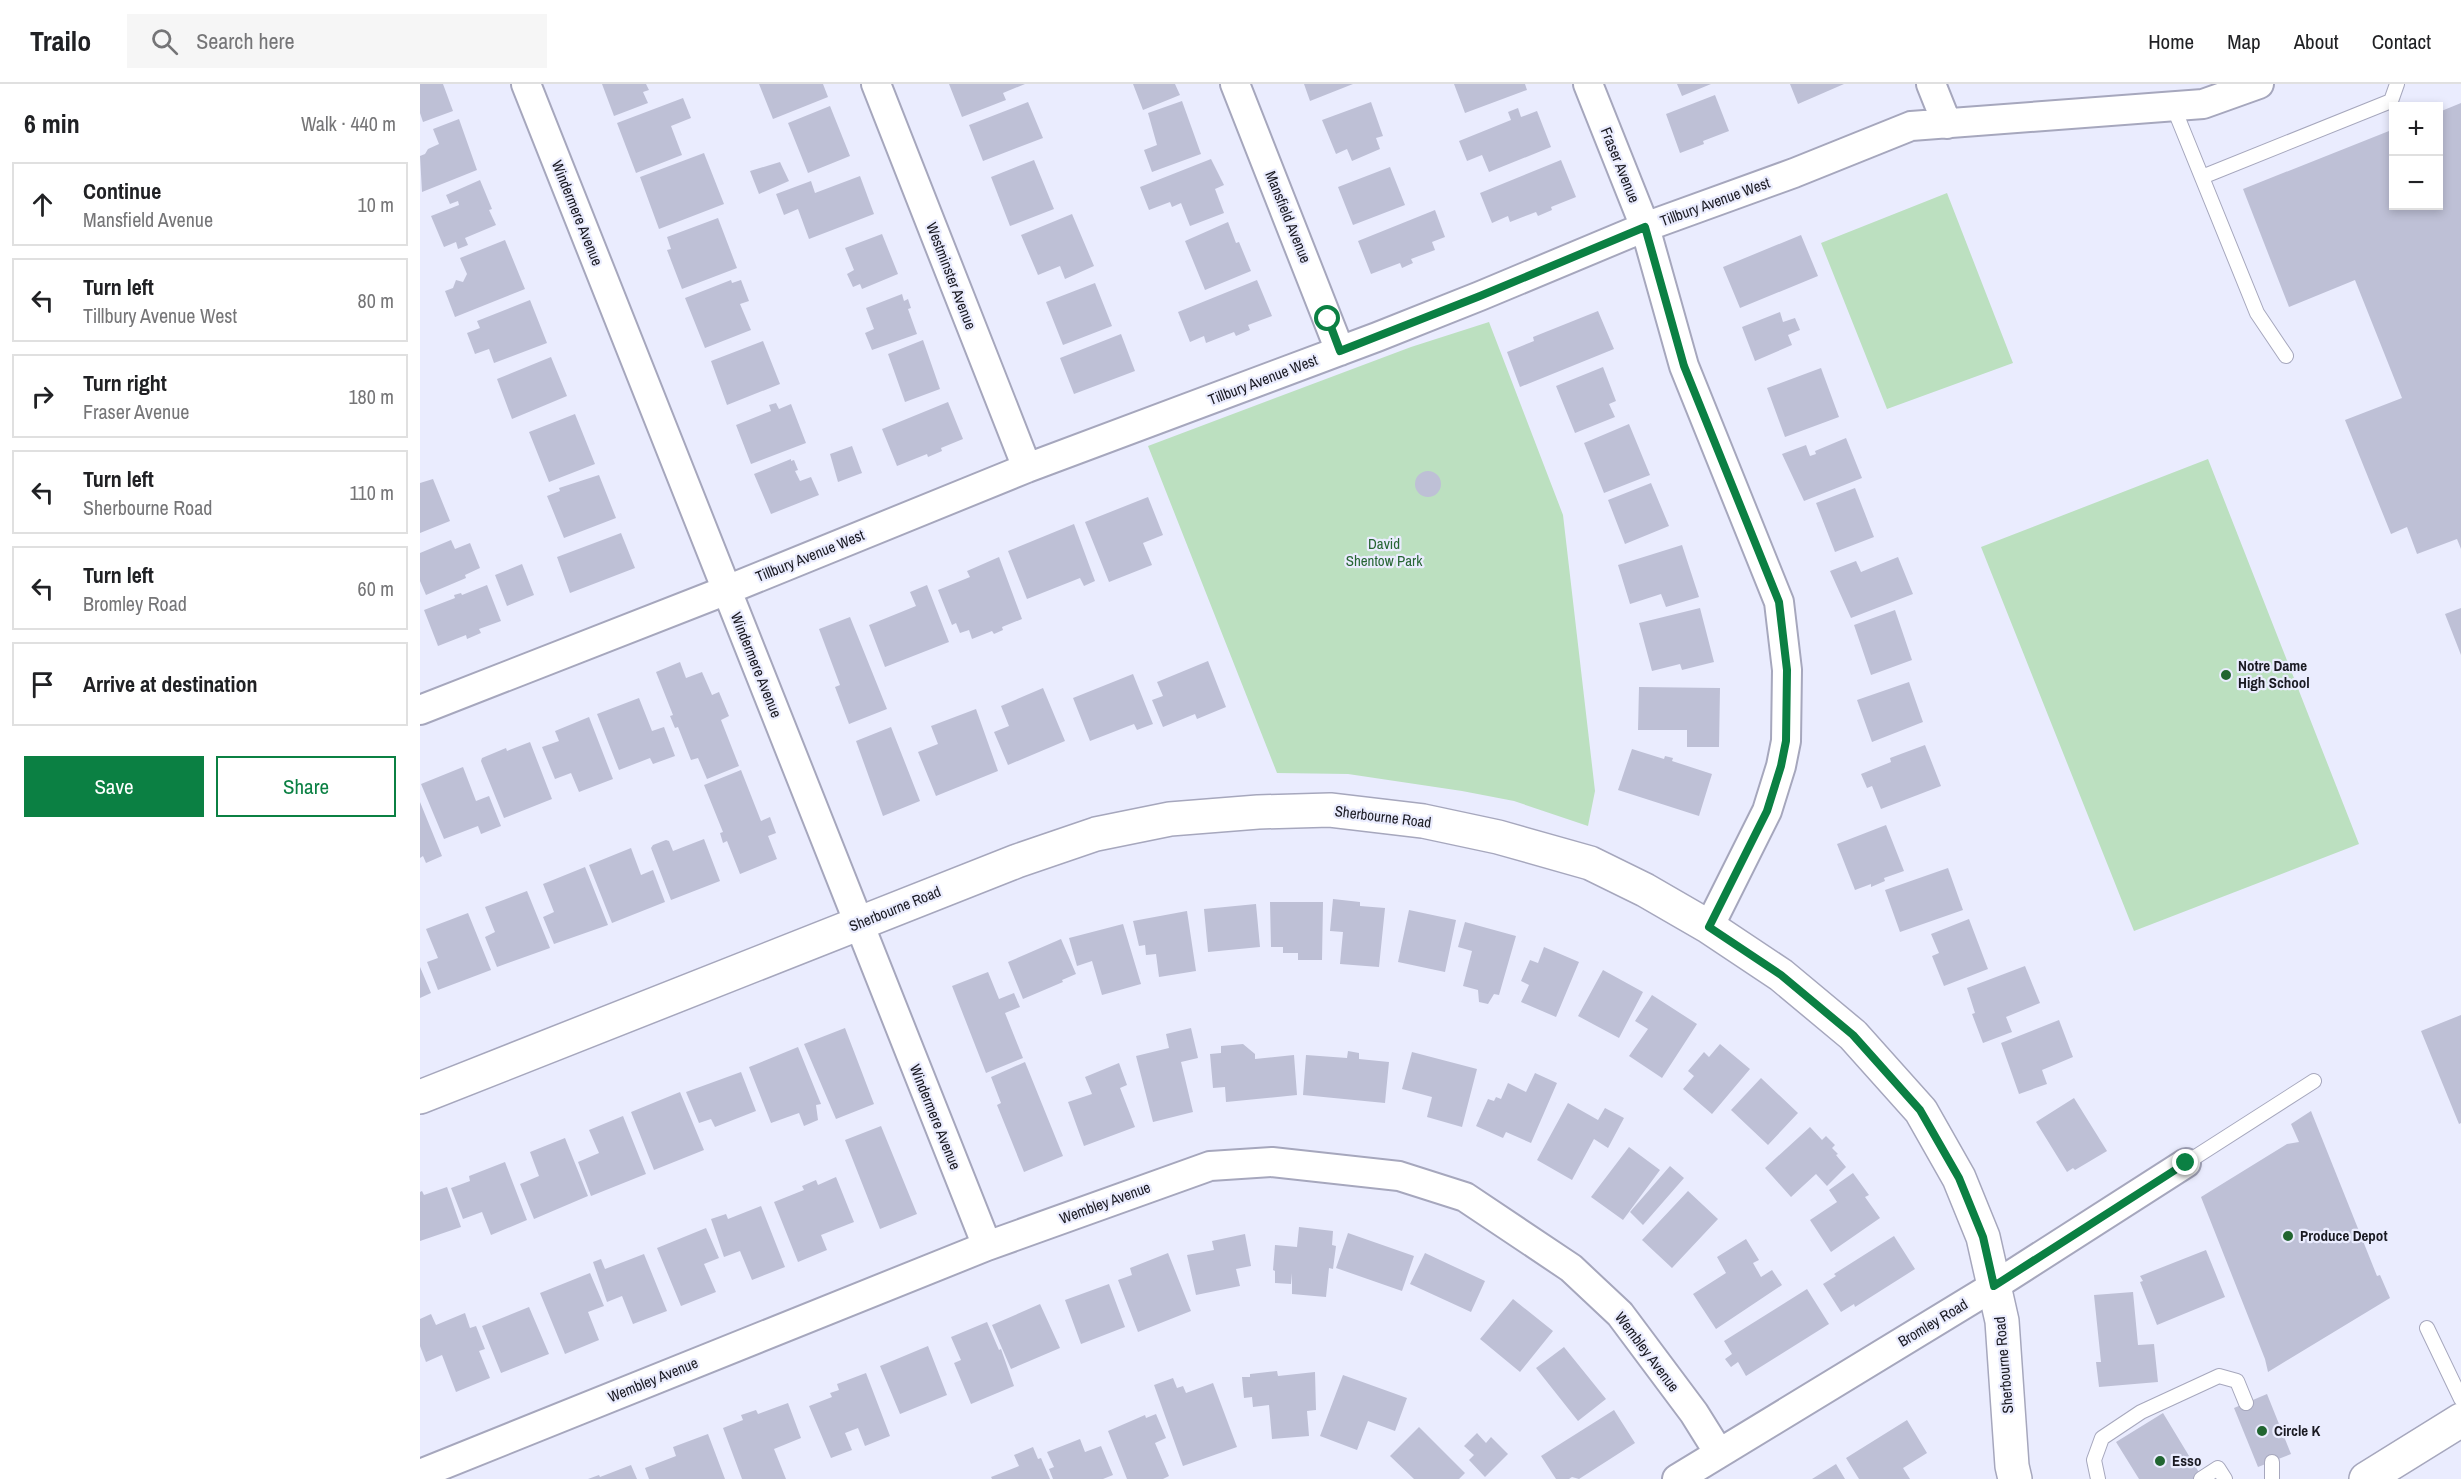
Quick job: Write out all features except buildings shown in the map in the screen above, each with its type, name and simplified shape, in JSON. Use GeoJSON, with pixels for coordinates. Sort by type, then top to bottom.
{"type":"FeatureCollection","features":[{"type":"Feature","properties":{"kind":"street","name":"Windermere Avenue"},"geometry":{"type":"LineString","coordinates":[[526,84],[987,1246]]}},
{"type":"Feature","properties":{"kind":"street","name":"Westminster Avenue"},"geometry":{"type":"LineString","coordinates":[[876,84],[1027,468]]}},
{"type":"Feature","properties":{"kind":"street","name":"Mansfield Avenue"},"geometry":{"type":"LineString","coordinates":[[1235,84],[1340,351]]}},
{"type":"Feature","properties":{"kind":"street","name":"Fraser Avenue"},"geometry":{"type":"LineString","coordinates":[[1588,84],[1645,227],[1684,366],[1779,602],[1787,670],[1786,741],[1781,766],[1767,811],[1709,927]]}},
{"type":"Feature","properties":{"kind":"street"},"geometry":{"type":"LineString","coordinates":[[1931,84],[1947,124]]}},
{"type":"Feature","properties":{"kind":"street","name":"Tillbury Avenue West"},"geometry":{"type":"LineString","coordinates":[[420,710],[727,590],[1027,468],[1340,351],[1645,227],[1794,173],[1911,126],[2203,104],[2259,84]]}},
{"type":"Feature","properties":{"kind":"street","name":"Sherbourne Road"},"geometry":{"type":"LineString","coordinates":[[420,1097],[1017,861],[1096,834],[1170,819],[1258,812],[1330,810],[1423,821],[1498,837],[1590,863],[1645,890],[1709,927],[1781,975],[1853,1035],[1920,1110],[1963,1188],[1983,1237],[2002,1321],[2012,1466],[2015,1479]]}},
{"type":"Feature","properties":{"kind":"street","name":"Wembley Avenue"},"geometry":{"type":"LineString","coordinates":[[420,1474],[987,1246],[1210,1166],[1272,1162],[1399,1176],[1465,1197],[1571,1268],[1620,1314],[1694,1413],[1719,1453]]}},
{"type":"Feature","properties":{"kind":"street","name":"Bromley Road"},"geometry":{"type":"LineString","coordinates":[[1677,1479],[1994,1286],[2186,1163]]}},
{"type":"Feature","properties":{"kind":"street"},"geometry":{"type":"LineString","coordinates":[[2366,1479],[2461,1420]]}},
{"type":"Feature","properties":{"kind":"lane"},"geometry":{"type":"LineString","coordinates":[[2202,177],[2391,100],[2397,84]]}},
{"type":"Feature","properties":{"kind":"lane"},"geometry":{"type":"LineString","coordinates":[[2173,106],[2257,313],[2286,356]]}},
{"type":"Feature","properties":{"kind":"lane"},"geometry":{"type":"LineString","coordinates":[[2186,1163],[2314,1081]]}},
{"type":"Feature","properties":{"kind":"lane"},"geometry":{"type":"LineString","coordinates":[[2427,1328],[2461,1399]]}},
{"type":"Feature","properties":{"kind":"lane"},"geometry":{"type":"LineString","coordinates":[[2098,1479],[2094,1460],[2102,1438],[2141,1412],[2219,1376],[2237,1381],[2246,1403]]}},
{"type":"Feature","properties":{"kind":"lane"},"geometry":{"type":"LineString","coordinates":[[2272,1462],[2272,1479]]}},
{"type":"Feature","properties":{"kind":"lane"},"geometry":{"type":"LineString","coordinates":[[2200,1479],[2218,1468],[2225,1479]]}},
{"type":"Feature","properties":{"kind":"green space"},"geometry":{"type":"Polygon","coordinates":[[[1947,193],[2013,363],[1887,409],[1821,243],[1947,193]]]}},
{"type":"Feature","properties":{"kind":"green space","name":"David Shentow Park"},"geometry":{"type":"Polygon","coordinates":[[[1489,322],[1563,515],[1595,791],[1588,826],[1514,801],[1462,791],[1348,774],[1277,773],[1148,446],[1411,347],[1489,322]]]}},
{"type":"Feature","properties":{"kind":"green space"},"geometry":{"type":"Polygon","coordinates":[[[2208,459],[2359,844],[2134,931],[1981,547],[2208,459]]]}},
{"type":"Feature","properties":{"kind":"place","name":"Notre Dame High School"},"geometry":{"type":"Point","coordinates":[2226,675]}},
{"type":"Feature","properties":{"kind":"place","name":"Produce Depot"},"geometry":{"type":"Point","coordinates":[2288,1236]}},
{"type":"Feature","properties":{"kind":"place","name":"Circle K"},"geometry":{"type":"Point","coordinates":[2262,1431]}},
{"type":"Feature","properties":{"kind":"place","name":"Esso"},"geometry":{"type":"Point","coordinates":[2160,1461]}},
{"type":"Feature","properties":{"kind":"route"},"geometry":{"type":"LineString","coordinates":[[1328,319],[1340,351],[1645,227],[1684,366],[1779,602],[1787,670],[1786,741],[1781,766],[1767,811],[1709,927],[1781,975],[1853,1035],[1920,1110],[1959,1178],[1983,1237],[1994,1286],[2186,1163]]}}]}
